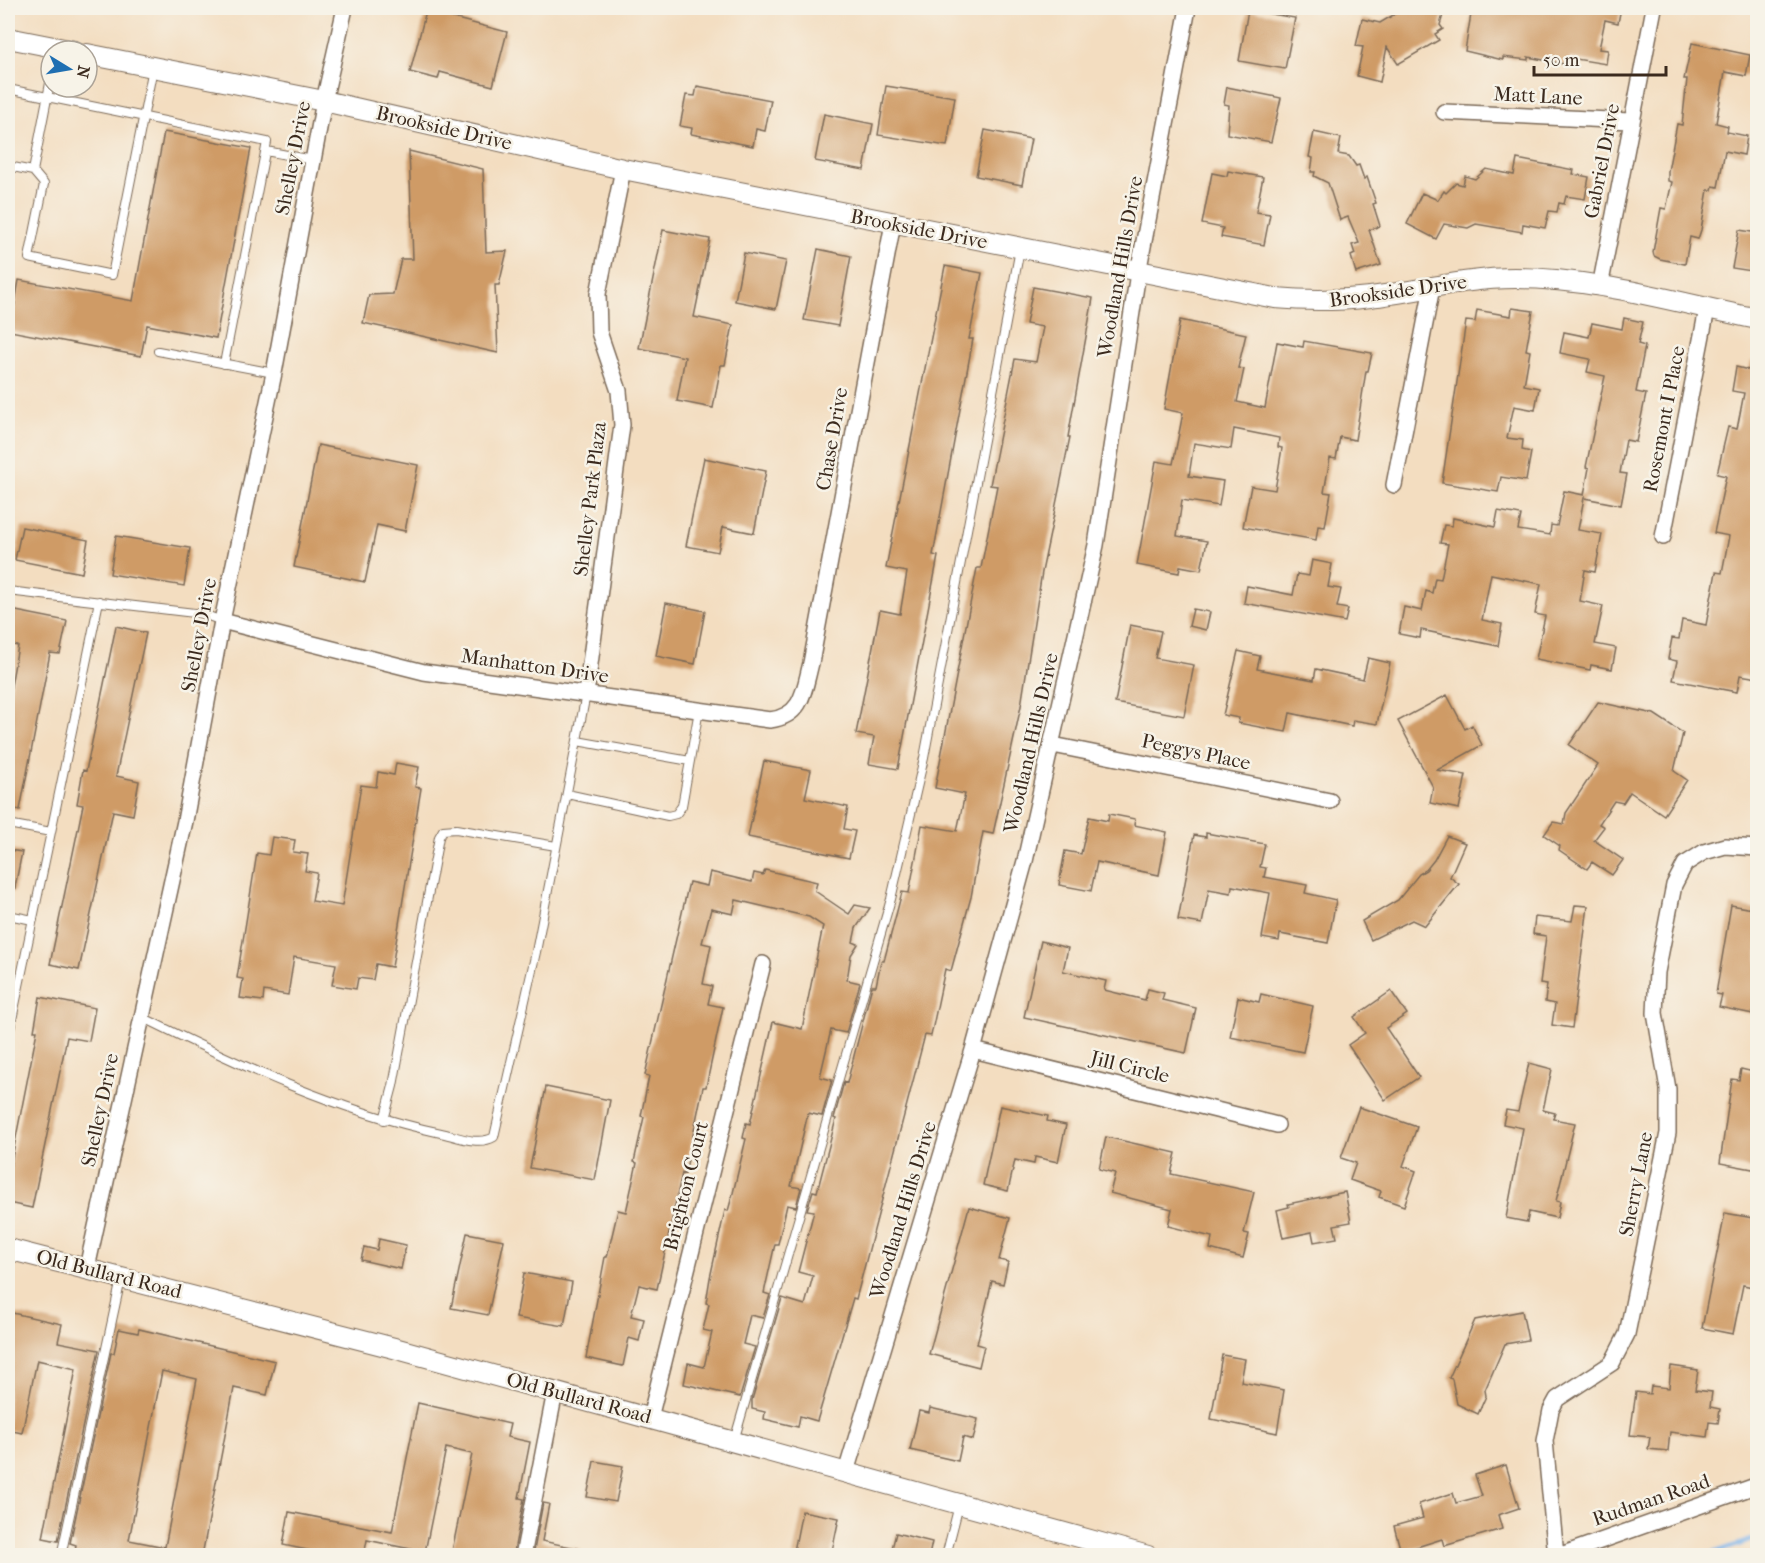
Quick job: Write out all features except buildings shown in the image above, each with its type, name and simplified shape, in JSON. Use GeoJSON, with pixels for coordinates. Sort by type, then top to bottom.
{"type":"FeatureCollection","features":[{"type":"Feature","properties":{"kind":"street","name":"Shelley Drive"},"geometry":{"type":"LineString","coordinates":[[87,1268],[185,821],[222,621],[274,373],[324,101],[345,8]]}},
{"type":"Feature","properties":{"kind":"street","name":"Woodland Hills Drive"},"geometry":{"type":"LineString","coordinates":[[846,1472],[973,1050],[1025,861],[1053,745],[1096,545],[1138,273],[1188,8]]}},
{"type":"Feature","properties":{"kind":"street","name":"Gabriel Drive"},"geometry":{"type":"LineString","coordinates":[[1599,286],[1654,8]]}},
{"type":"Feature","properties":{"kind":"street"},"geometry":{"type":"LineString","coordinates":[[8,38],[39,45]]}},
{"type":"Feature","properties":{"kind":"street","name":"Brookside Drive"},"geometry":{"type":"LineString","coordinates":[[99,56],[324,101],[623,169],[1138,273],[1275,298],[1318,302],[1515,278],[1599,286],[1758,319]]}},
{"type":"Feature","properties":{"kind":"street","name":"Matt Lane"},"geometry":{"type":"LineString","coordinates":[[1444,112],[1630,121]]}},
{"type":"Feature","properties":{"kind":"street","name":"Shelley Park Plaza"},"geometry":{"type":"LineString","coordinates":[[586,694],[622,425],[619,391],[599,332],[598,294],[623,169]]}},
{"type":"Feature","properties":{"kind":"street","name":"Chase Drive"},"geometry":{"type":"LineString","coordinates":[[811,663],[893,224]]}},
{"type":"Feature","properties":{"kind":"street"},"geometry":{"type":"LineString","coordinates":[[1394,485],[1432,287]]}},
{"type":"Feature","properties":{"kind":"street","name":"Rosemont I Place"},"geometry":{"type":"LineString","coordinates":[[1663,537],[1707,309]]}},
{"type":"Feature","properties":{"kind":"street","name":"Manhatton Drive"},"geometry":{"type":"LineString","coordinates":[[222,621],[424,672],[770,720],[784,718],[795,711],[801,699],[811,663]]}},
{"type":"Feature","properties":{"kind":"street","name":"Peggys Place"},"geometry":{"type":"LineString","coordinates":[[1053,745],[1330,801]]}},
{"type":"Feature","properties":{"kind":"street","name":"Sherry Lane"},"geometry":{"type":"LineString","coordinates":[[1557,1556],[1545,1441],[1551,1410],[1557,1399],[1612,1363],[1627,1334],[1668,1133],[1668,1089],[1654,1013],[1657,972],[1674,885],[1685,864],[1704,852],[1725,846],[1758,848]]}},
{"type":"Feature","properties":{"kind":"street","name":"Brighton Court"},"geometry":{"type":"LineString","coordinates":[[650,1418],[763,964]]}},
{"type":"Feature","properties":{"kind":"street","name":"Jill Circle"},"geometry":{"type":"LineString","coordinates":[[973,1050],[1277,1125]]}},
{"type":"Feature","properties":{"kind":"street","name":"Old Bullard Road"},"geometry":{"type":"LineString","coordinates":[[8,1249],[555,1392],[1140,1554]]}},
{"type":"Feature","properties":{"kind":"street"},"geometry":{"type":"LineString","coordinates":[[523,1556],[555,1392]]}},
{"type":"Feature","properties":{"kind":"street","name":"Rudman Road"},"geometry":{"type":"LineString","coordinates":[[1557,1556],[1758,1485]]}},
{"type":"Feature","properties":{"kind":"lane"},"geometry":{"type":"LineString","coordinates":[[8,166],[33,171],[44,184],[28,258],[112,275],[153,67]]}},
{"type":"Feature","properties":{"kind":"lane"},"geometry":{"type":"LineString","coordinates":[[8,89],[39,95]]}},
{"type":"Feature","properties":{"kind":"lane"},"geometry":{"type":"LineString","coordinates":[[33,171],[47,99]]}},
{"type":"Feature","properties":{"kind":"lane"},"geometry":{"type":"LineString","coordinates":[[57,99],[267,142],[224,364]]}},
{"type":"Feature","properties":{"kind":"lane"},"geometry":{"type":"LineString","coordinates":[[266,151],[313,160]]}},
{"type":"Feature","properties":{"kind":"lane"},"geometry":{"type":"LineString","coordinates":[[734,1441],[891,899],[924,758],[1020,249]]}},
{"type":"Feature","properties":{"kind":"lane"},"geometry":{"type":"LineString","coordinates":[[158,351],[274,373]]}},
{"type":"Feature","properties":{"kind":"lane"},"geometry":{"type":"LineString","coordinates":[[8,591],[203,614],[222,621]]}},
{"type":"Feature","properties":{"kind":"lane"},"geometry":{"type":"LineString","coordinates":[[8,1039],[99,601]]}},
{"type":"Feature","properties":{"kind":"lane"},"geometry":{"type":"LineString","coordinates":[[142,1017],[295,1089],[384,1120],[481,1142],[494,1137],[586,694]]}},
{"type":"Feature","properties":{"kind":"lane"},"geometry":{"type":"LineString","coordinates":[[567,794],[668,816],[676,814],[682,806],[699,710]]}},
{"type":"Feature","properties":{"kind":"lane"},"geometry":{"type":"LineString","coordinates":[[577,741],[690,762]]}},
{"type":"Feature","properties":{"kind":"lane"},"geometry":{"type":"LineString","coordinates":[[8,824],[51,832]]}},
{"type":"Feature","properties":{"kind":"lane"},"geometry":{"type":"LineString","coordinates":[[384,1120],[393,1086],[439,837],[443,830],[456,830],[556,846]]}},
{"type":"Feature","properties":{"kind":"lane"},"geometry":{"type":"LineString","coordinates":[[8,915],[33,920]]}},
{"type":"Feature","properties":{"kind":"lane"},"geometry":{"type":"LineString","coordinates":[[61,1556],[121,1277]]}},
{"type":"Feature","properties":{"kind":"lane"},"geometry":{"type":"LineString","coordinates":[[946,1556],[960,1504]]}},
{"type":"Feature","properties":{"kind":"waterway"},"geometry":{"type":"LineString","coordinates":[[1705,1556],[1758,1538]]}}]}
